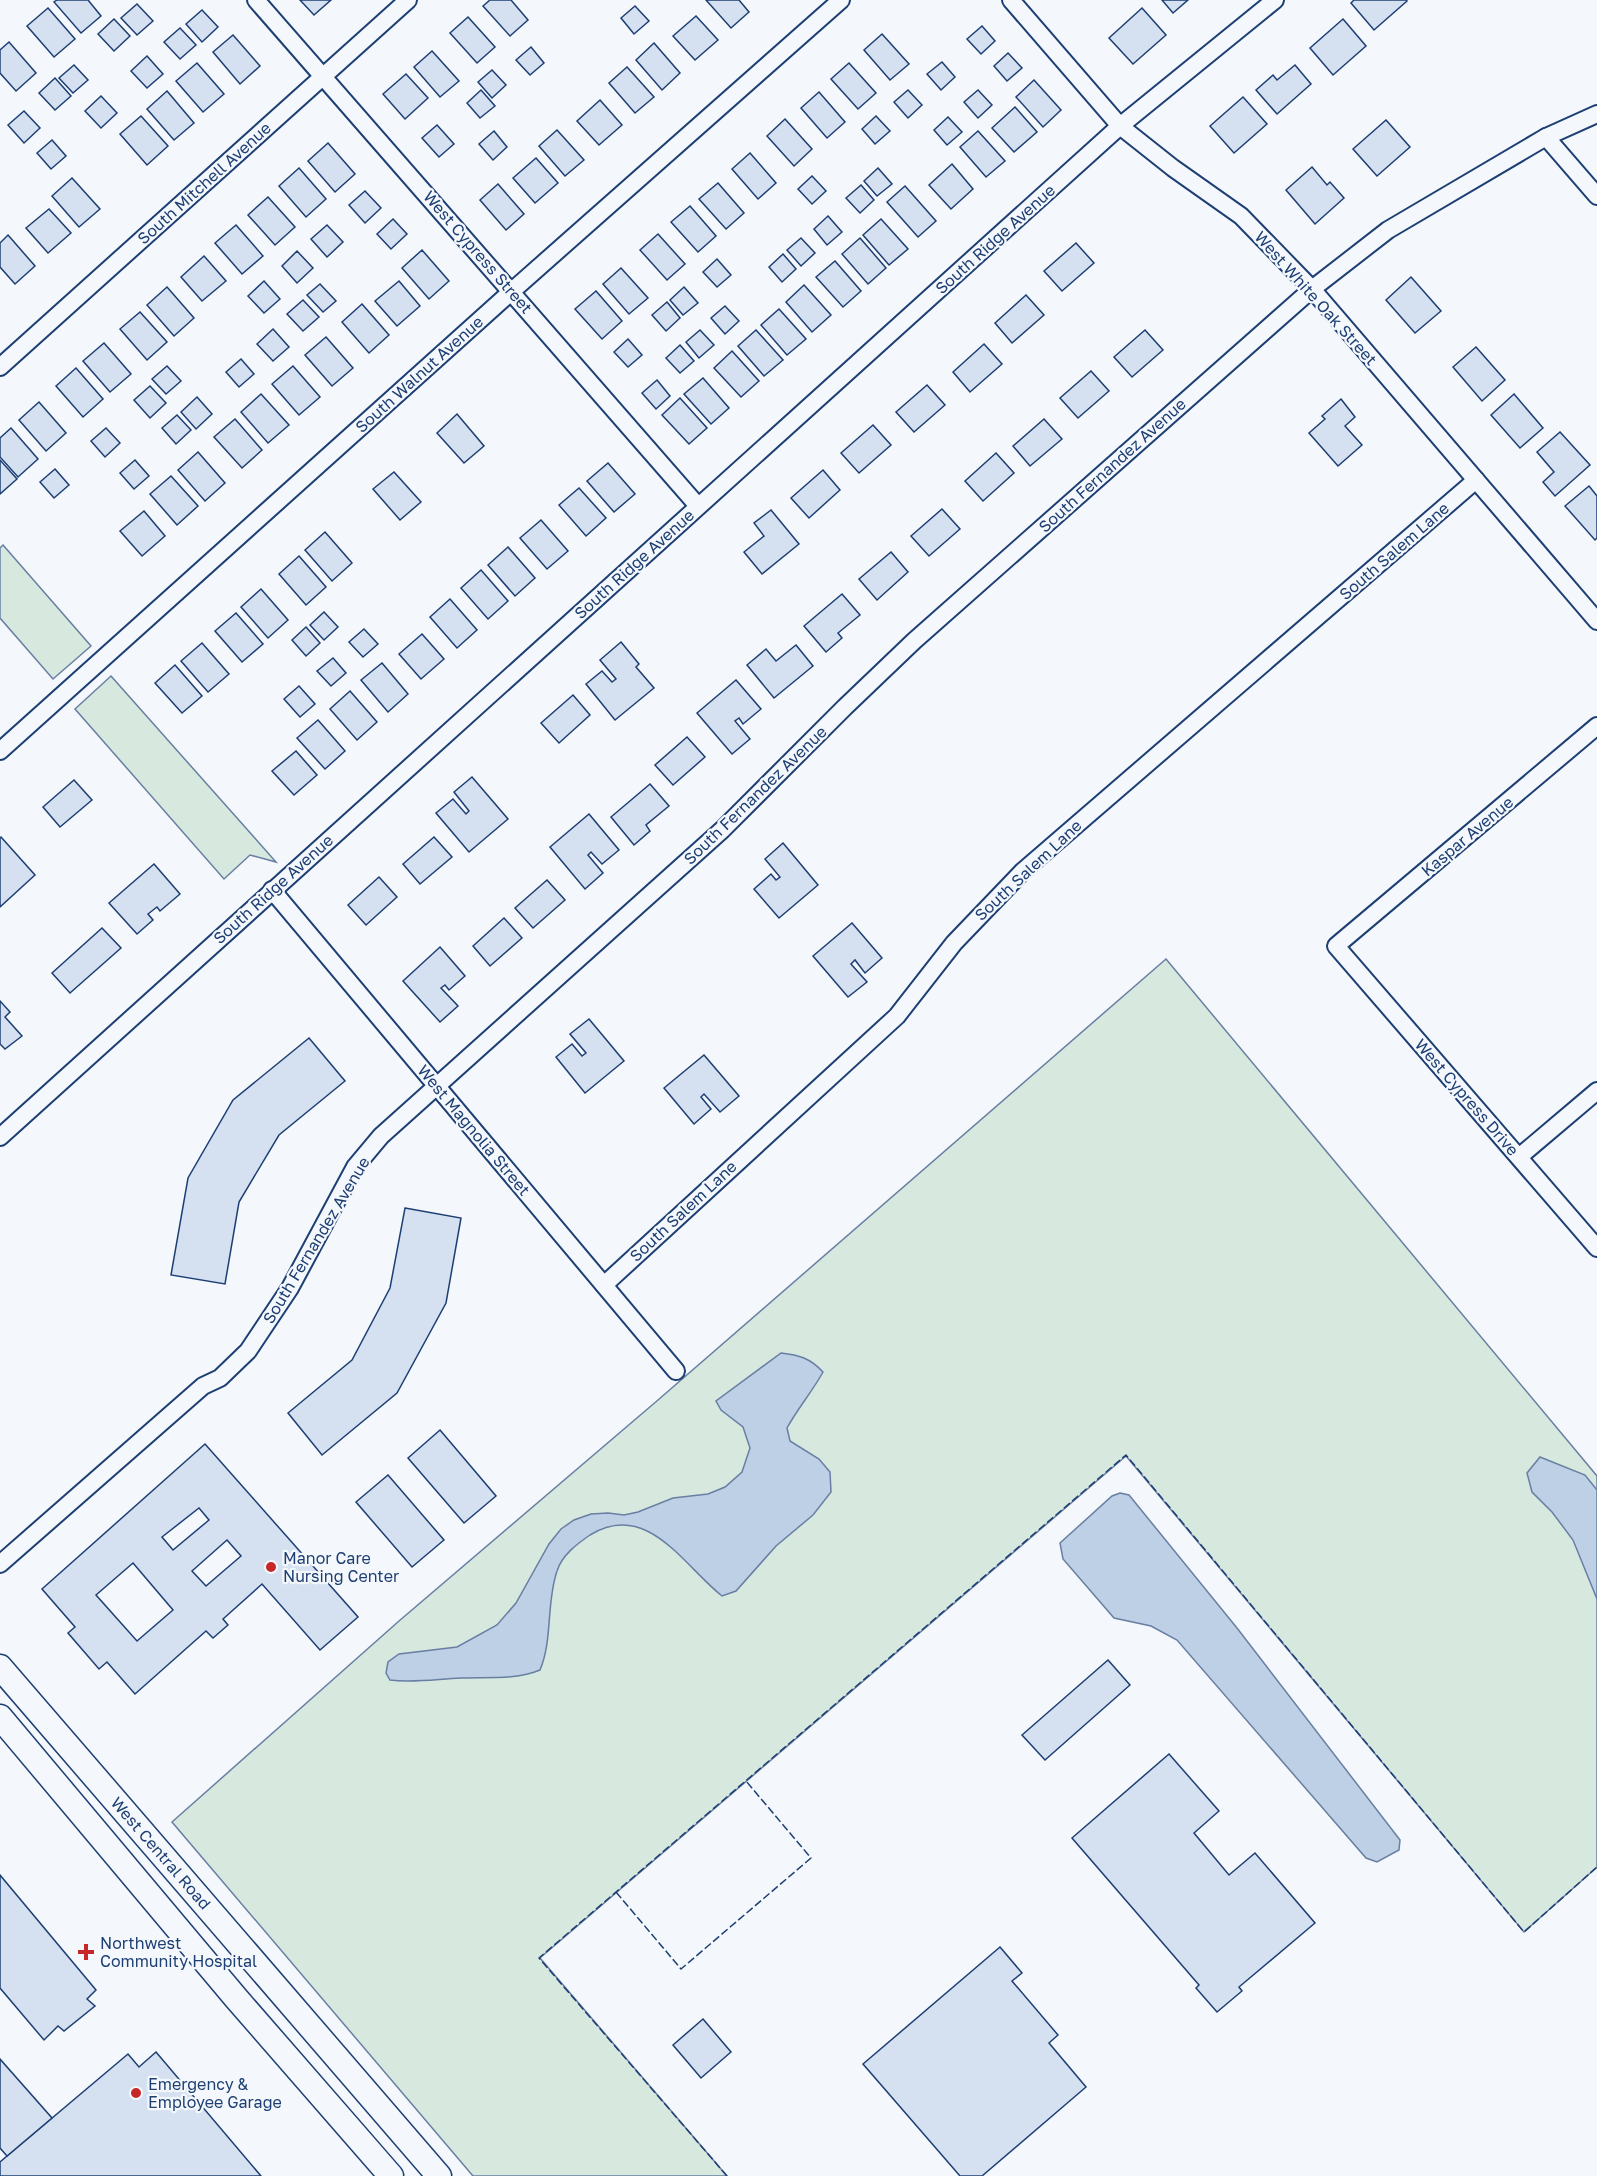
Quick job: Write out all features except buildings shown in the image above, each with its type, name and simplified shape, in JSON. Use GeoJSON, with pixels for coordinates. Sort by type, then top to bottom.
{"type":"FeatureCollection","features":[{"type":"Feature","properties":{"kind":"main road","name":"West Central Road"},"geometry":{"type":"LineString","coordinates":[[0,1667],[439,2176]]}},
{"type":"Feature","properties":{"kind":"main road"},"geometry":{"type":"LineString","coordinates":[[0,1717],[236,1998],[391,2176]]}},
{"type":"Feature","properties":{"kind":"street","name":"West Cypress Street"},"geometry":{"type":"LineString","coordinates":[[256,0],[698,506]]}},
{"type":"Feature","properties":{"kind":"street","name":"South Mitchell Avenue"},"geometry":{"type":"LineString","coordinates":[[0,367],[408,0]]}},
{"type":"Feature","properties":{"kind":"street","name":"South Walnut Avenue"},"geometry":{"type":"LineString","coordinates":[[0,751],[512,291],[841,0]]}},
{"type":"Feature","properties":{"kind":"street","name":"West White Oak Street"},"geometry":{"type":"LineString","coordinates":[[1011,0],[1120,126],[1173,168],[1241,216],[1312,289],[1597,621]]}},
{"type":"Feature","properties":{"kind":"street","name":"South Ridge Avenue"},"geometry":{"type":"LineString","coordinates":[[0,1137],[1120,126],[1275,0]]}},
{"type":"Feature","properties":{"kind":"street","name":"South Fernandez Avenue"},"geometry":{"type":"LineString","coordinates":[[0,1564],[202,1386],[220,1378],[249,1351],[290,1288],[355,1167],[381,1136],[722,830],[845,706],[914,641],[1312,289],[1388,230],[1546,137],[1597,114]]}},
{"type":"Feature","properties":{"kind":"street"},"geometry":{"type":"LineString","coordinates":[[1546,137],[1597,196]]}},
{"type":"Feature","properties":{"kind":"street","name":"South Salem Lane"},"geometry":{"type":"LineString","coordinates":[[604,1285],[897,1016],[954,943],[1023,871],[1476,480]]}},
{"type":"Feature","properties":{"kind":"street","name":"Kaspar Avenue"},"geometry":{"type":"LineString","coordinates":[[1336,946],[1597,726]]}},
{"type":"Feature","properties":{"kind":"street","name":"West Magnolia Street"},"geometry":{"type":"LineString","coordinates":[[272,890],[676,1371]]}},
{"type":"Feature","properties":{"kind":"street","name":"West Cypress Drive"},"geometry":{"type":"LineString","coordinates":[[1336,946],[1597,1248]]}},
{"type":"Feature","properties":{"kind":"street"},"geometry":{"type":"LineString","coordinates":[[1519,1157],[1597,1091]]}},
{"type":"Feature","properties":{"kind":"shaded area"},"geometry":{"type":"Polygon","coordinates":[[[3,545],[91,646],[53,679],[0,618],[0,548],[3,545]]]}},
{"type":"Feature","properties":{"kind":"shaded area"},"geometry":{"type":"Polygon","coordinates":[[[111,676],[276,862],[250,855],[224,879],[75,709],[111,676]]]}},
{"type":"Feature","properties":{"kind":"shaded area"},"geometry":{"type":"Polygon","coordinates":[[[1166,959],[1597,1476],[1597,1867],[1524,1932],[1126,1456],[540,1958],[727,2176],[473,2176],[172,1822],[399,1621],[658,1400],[1166,959]]]}},
{"type":"Feature","properties":{"kind":"water"},"geometry":{"type":"Polygon","coordinates":[[[781,1353],[804,1358],[823,1372],[787,1428],[790,1441],[819,1459],[830,1472],[831,1492],[813,1515],[776,1546],[736,1591],[722,1596],[663,1541],[647,1531],[629,1525],[610,1526],[580,1542],[570,1550],[559,1565],[552,1596],[547,1646],[540,1670],[502,1677],[390,1680],[386,1673],[388,1662],[399,1654],[457,1647],[497,1625],[516,1603],[549,1544],[561,1529],[574,1520],[591,1514],[624,1515],[638,1512],[673,1498],[708,1494],[725,1487],[742,1472],[750,1448],[743,1427],[721,1410],[716,1401],[781,1353]]]}},
{"type":"Feature","properties":{"kind":"water"},"geometry":{"type":"Polygon","coordinates":[[[1540,1457],[1585,1475],[1597,1490],[1597,1599],[1573,1540],[1552,1512],[1532,1492],[1527,1473],[1540,1457]]]}},
{"type":"Feature","properties":{"kind":"water"},"geometry":{"type":"Polygon","coordinates":[[[1120,1493],[1129,1495],[1237,1628],[1400,1840],[1399,1850],[1377,1862],[1366,1858],[1177,1640],[1151,1626],[1114,1618],[1063,1559],[1060,1543],[1112,1496],[1120,1493]]]}},
{"type":"Feature","properties":{"kind":"fence"},"geometry":{"type":"LineString","coordinates":[[727,2176],[539,1958],[1126,1455],[1524,1932],[1597,1867]]}},
{"type":"Feature","properties":{"kind":"fence"},"geometry":{"type":"LineString","coordinates":[[616,1892],[681,1969],[811,1858],[746,1781]]}},
{"type":"Feature","properties":{"kind":"place","name":"Manor Care Nursing Center"},"geometry":{"type":"Point","coordinates":[271,1567]}},
{"type":"Feature","properties":{"kind":"place","name":"Northwest Community Hospital"},"geometry":{"type":"Point","coordinates":[86,1952]}},
{"type":"Feature","properties":{"kind":"place","name":"Emergency & Employee Garage"},"geometry":{"type":"Point","coordinates":[136,2093]}}]}
